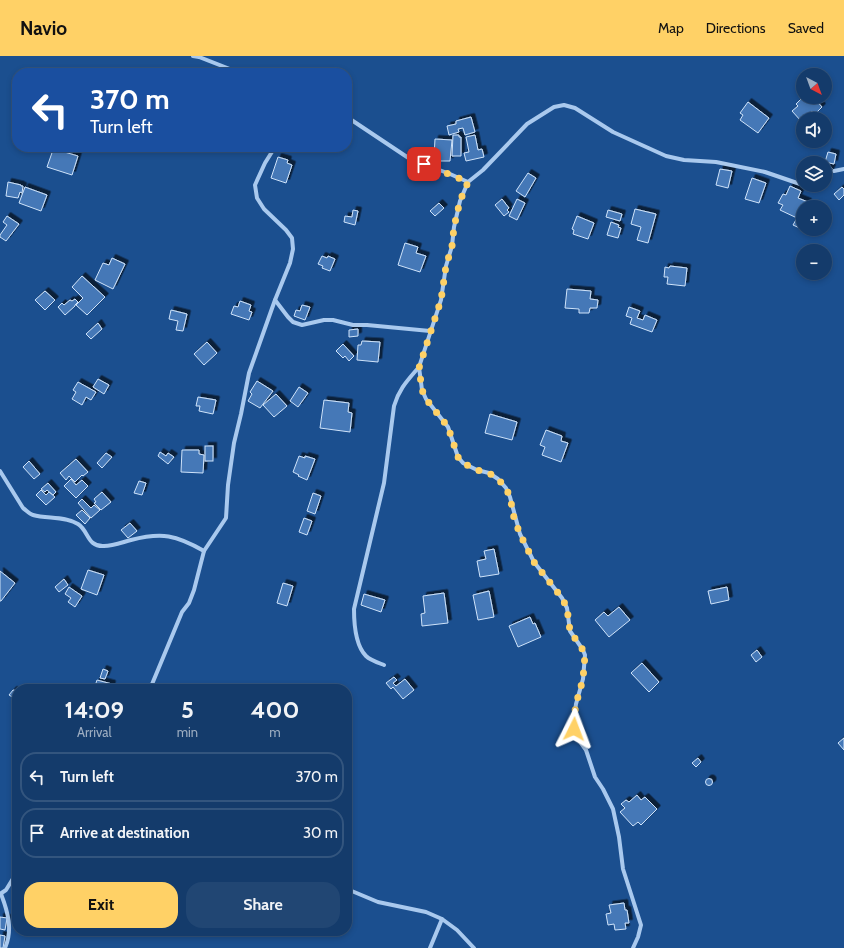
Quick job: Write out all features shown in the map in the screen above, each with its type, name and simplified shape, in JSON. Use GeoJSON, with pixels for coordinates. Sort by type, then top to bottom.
{"type":"FeatureCollection","features":[{"type":"Feature","properties":{"kind":"street"},"geometry":{"type":"LineString","coordinates":[[193,56],[227,68]]}},
{"type":"Feature","properties":{"kind":"street"},"geometry":{"type":"LineString","coordinates":[[384,665],[366,657],[355,629],[354,610],[384,483],[394,406],[400,390],[419,368],[441,300],[446,266],[452,246],[454,227],[460,201],[468,182],[482,170],[527,124],[554,106],[564,105],[575,108],[613,132],[666,156],[684,160],[716,162],[765,172],[796,183]]}},
{"type":"Feature","properties":{"kind":"street"},"geometry":{"type":"LineString","coordinates":[[352,120],[410,160],[468,182]]}},
{"type":"Feature","properties":{"kind":"street"},"geometry":{"type":"LineString","coordinates":[[152,684],[182,612],[189,603],[194,590],[204,551],[226,518],[228,485],[234,443],[249,373],[290,263],[293,249],[292,238],[286,230],[264,209],[257,198],[255,185],[272,152]]}},
{"type":"Feature","properties":{"kind":"street"},"geometry":{"type":"LineString","coordinates":[[834,171],[844,169]]}},
{"type":"Feature","properties":{"kind":"street"},"geometry":{"type":"LineString","coordinates":[[275,300],[293,322],[302,325],[324,320],[333,320],[353,325],[430,331]]}},
{"type":"Feature","properties":{"kind":"street"},"geometry":{"type":"LineString","coordinates":[[419,368],[422,390],[426,399],[448,427],[458,457],[463,463],[494,476],[506,488],[510,497],[514,518],[520,534],[534,562],[562,598],[567,608],[570,631],[585,655],[583,679],[576,704],[574,729],[578,739],[586,750],[595,777],[604,790],[613,809],[619,837],[623,869],[641,925],[633,948]]}},
{"type":"Feature","properties":{"kind":"street"},"geometry":{"type":"LineString","coordinates":[[0,471],[23,508],[28,512],[32,515],[48,516],[77,524],[83,528],[89,539],[95,545],[104,546],[154,535],[171,537],[188,542],[204,551]]}},
{"type":"Feature","properties":{"kind":"street"},"geometry":{"type":"LineString","coordinates":[[5,948],[8,943],[10,926],[7,910],[1,894],[6,890],[12,880]]}},
{"type":"Feature","properties":{"kind":"street"},"geometry":{"type":"LineString","coordinates":[[352,891],[378,902],[426,912],[442,919],[457,930],[474,948]]}},
{"type":"Feature","properties":{"kind":"street"},"geometry":{"type":"LineString","coordinates":[[430,948],[442,919]]}},
{"type":"Feature","properties":{"kind":"building"},"geometry":{"type":"Polygon","coordinates":[[[748,102],[769,118],[758,133],[740,120],[743,115],[740,113],[748,102]]]}},
{"type":"Feature","properties":{"kind":"building"},"geometry":{"type":"Polygon","coordinates":[[[796,104],[819,104],[822,107],[817,112],[796,112],[796,115],[792,111],[798,106],[796,104]]]}},
{"type":"Feature","properties":{"kind":"building"},"geometry":{"type":"Polygon","coordinates":[[[471,117],[475,132],[465,135],[463,128],[458,129],[459,132],[449,135],[447,126],[456,124],[456,121],[471,117]]]}},
{"type":"Feature","properties":{"kind":"building"},"geometry":{"type":"Polygon","coordinates":[[[453,135],[459,135],[459,137],[461,137],[461,156],[452,156],[453,135]]]}},
{"type":"Feature","properties":{"kind":"building"},"geometry":{"type":"Polygon","coordinates":[[[475,135],[478,150],[482,149],[484,157],[466,161],[464,153],[469,152],[466,137],[475,135]]]}},
{"type":"Feature","properties":{"kind":"building"},"geometry":{"type":"Polygon","coordinates":[[[435,139],[452,140],[450,161],[439,161],[439,156],[434,156],[435,139]]]}},
{"type":"Feature","properties":{"kind":"building"},"geometry":{"type":"Polygon","coordinates":[[[52,152],[64,152],[78,156],[72,175],[47,167],[52,152]]]}},
{"type":"Feature","properties":{"kind":"building"},"geometry":{"type":"Polygon","coordinates":[[[828,152],[836,154],[834,164],[832,164],[832,156],[827,156],[828,152]]]}},
{"type":"Feature","properties":{"kind":"building"},"geometry":{"type":"Polygon","coordinates":[[[278,157],[288,160],[287,163],[292,165],[286,183],[271,178],[278,157]]]}},
{"type":"Feature","properties":{"kind":"building"},"geometry":{"type":"Polygon","coordinates":[[[720,169],[732,171],[728,188],[716,185],[720,169]]]}},
{"type":"Feature","properties":{"kind":"building"},"geometry":{"type":"Polygon","coordinates":[[[528,173],[536,178],[525,197],[516,191],[528,173]]]}},
{"type":"Feature","properties":{"kind":"building"},"geometry":{"type":"Polygon","coordinates":[[[752,178],[766,183],[759,203],[745,199],[752,178]]]}},
{"type":"Feature","properties":{"kind":"building"},"geometry":{"type":"Polygon","coordinates":[[[8,182],[23,186],[22,193],[20,192],[18,198],[6,196],[8,182]]]}},
{"type":"Feature","properties":{"kind":"building"},"geometry":{"type":"Polygon","coordinates":[[[790,186],[796,189],[796,192],[801,192],[798,198],[803,200],[796,200],[796,218],[780,210],[783,205],[778,203],[783,194],[786,195],[790,186]]]}},
{"type":"Feature","properties":{"kind":"building"},"geometry":{"type":"Polygon","coordinates":[[[25,187],[47,195],[41,211],[19,203],[25,187]]]}},
{"type":"Feature","properties":{"kind":"building"},"geometry":{"type":"Polygon","coordinates":[[[842,187],[844,189],[844,195],[839,200],[834,194],[842,187]]]}},
{"type":"Feature","properties":{"kind":"building"},"geometry":{"type":"Polygon","coordinates":[[[502,199],[509,208],[507,210],[509,212],[504,216],[495,205],[502,199]]]}},
{"type":"Feature","properties":{"kind":"building"},"geometry":{"type":"Polygon","coordinates":[[[517,199],[525,203],[517,220],[509,216],[517,199]]]}},
{"type":"Feature","properties":{"kind":"building"},"geometry":{"type":"Polygon","coordinates":[[[439,203],[444,208],[435,216],[430,211],[439,203]]]}},
{"type":"Feature","properties":{"kind":"building"},"geometry":{"type":"Polygon","coordinates":[[[635,209],[656,214],[648,243],[637,240],[641,227],[631,224],[635,209]]]}},
{"type":"Feature","properties":{"kind":"building"},"geometry":{"type":"Polygon","coordinates":[[[353,210],[358,211],[355,225],[344,222],[345,216],[352,217],[353,210]]]}},
{"type":"Feature","properties":{"kind":"building"},"geometry":{"type":"Polygon","coordinates":[[[608,210],[622,214],[620,221],[606,217],[608,210]]]}},
{"type":"Feature","properties":{"kind":"building"},"geometry":{"type":"Polygon","coordinates":[[[7,216],[19,224],[6,241],[0,237],[0,235],[7,225],[3,222],[7,216]]]}},
{"type":"Feature","properties":{"kind":"building"},"geometry":{"type":"Polygon","coordinates":[[[577,216],[594,223],[588,239],[573,234],[574,230],[572,229],[577,216]]]}},
{"type":"Feature","properties":{"kind":"building"},"geometry":{"type":"Polygon","coordinates":[[[611,222],[619,225],[618,227],[621,228],[618,238],[607,235],[611,222]]]}},
{"type":"Feature","properties":{"kind":"building"},"geometry":{"type":"Polygon","coordinates":[[[405,243],[418,247],[416,253],[426,256],[420,272],[398,265],[405,243]]]}},
{"type":"Feature","properties":{"kind":"building"},"geometry":{"type":"Polygon","coordinates":[[[322,256],[327,258],[328,256],[335,259],[330,271],[322,268],[323,266],[318,264],[322,256]]]}},
{"type":"Feature","properties":{"kind":"building"},"geometry":{"type":"Polygon","coordinates":[[[112,258],[125,264],[113,289],[95,280],[103,263],[109,265],[112,258]]]}},
{"type":"Feature","properties":{"kind":"building"},"geometry":{"type":"Polygon","coordinates":[[[670,266],[687,268],[685,286],[667,284],[668,277],[664,277],[665,267],[669,268],[670,266]]]}},
{"type":"Feature","properties":{"kind":"building"},"geometry":{"type":"Polygon","coordinates":[[[82,276],[105,297],[87,315],[76,305],[83,298],[72,287],[82,276]]]}},
{"type":"Feature","properties":{"kind":"building"},"geometry":{"type":"Polygon","coordinates":[[[567,289],[591,291],[590,299],[598,300],[597,308],[590,308],[589,313],[579,313],[579,309],[565,308],[567,289]]]}},
{"type":"Feature","properties":{"kind":"building"},"geometry":{"type":"Polygon","coordinates":[[[45,291],[55,300],[45,310],[35,300],[45,291]]]}},
{"type":"Feature","properties":{"kind":"building"},"geometry":{"type":"Polygon","coordinates":[[[75,299],[78,302],[65,315],[58,307],[62,303],[64,305],[70,300],[72,301],[75,299]]]}},
{"type":"Feature","properties":{"kind":"building"},"geometry":{"type":"Polygon","coordinates":[[[240,301],[251,305],[249,311],[252,312],[249,320],[231,314],[234,306],[238,307],[240,301]]]}},
{"type":"Feature","properties":{"kind":"building"},"geometry":{"type":"Polygon","coordinates":[[[302,305],[310,307],[305,320],[294,316],[296,310],[300,311],[302,305]]]}},
{"type":"Feature","properties":{"kind":"building"},"geometry":{"type":"Polygon","coordinates":[[[629,307],[640,311],[637,318],[643,320],[645,315],[657,320],[652,332],[630,324],[632,318],[626,316],[629,307]]]}},
{"type":"Feature","properties":{"kind":"building"},"geometry":{"type":"Polygon","coordinates":[[[171,310],[187,314],[183,331],[176,330],[178,321],[169,319],[171,310]]]}},
{"type":"Feature","properties":{"kind":"building"},"geometry":{"type":"Polygon","coordinates":[[[98,323],[102,329],[91,339],[86,334],[98,323]]]}},
{"type":"Feature","properties":{"kind":"building"},"geometry":{"type":"Polygon","coordinates":[[[358,329],[358,336],[349,337],[349,330],[358,329]]]}},
{"type":"Feature","properties":{"kind":"building"},"geometry":{"type":"Polygon","coordinates":[[[362,341],[380,342],[378,362],[357,360],[358,345],[361,345],[362,341]]]}},
{"type":"Feature","properties":{"kind":"building"},"geometry":{"type":"Polygon","coordinates":[[[207,342],[217,353],[204,365],[194,354],[207,342]]]}},
{"type":"Feature","properties":{"kind":"building"},"geometry":{"type":"Polygon","coordinates":[[[343,344],[354,356],[349,361],[345,356],[343,358],[336,351],[343,344]]]}},
{"type":"Feature","properties":{"kind":"building"},"geometry":{"type":"Polygon","coordinates":[[[98,379],[109,385],[104,394],[93,387],[98,379]]]}},
{"type":"Feature","properties":{"kind":"building"},"geometry":{"type":"Polygon","coordinates":[[[257,381],[273,391],[260,408],[248,401],[252,394],[250,392],[257,381]]]}},
{"type":"Feature","properties":{"kind":"building"},"geometry":{"type":"Polygon","coordinates":[[[78,382],[96,392],[91,400],[86,397],[82,405],[72,399],[76,392],[73,390],[78,382]]]}},
{"type":"Feature","properties":{"kind":"building"},"geometry":{"type":"Polygon","coordinates":[[[299,387],[308,393],[298,407],[290,401],[299,387]]]}},
{"type":"Feature","properties":{"kind":"building"},"geometry":{"type":"Polygon","coordinates":[[[276,394],[287,406],[274,417],[263,405],[276,394]]]}},
{"type":"Feature","properties":{"kind":"building"},"geometry":{"type":"Polygon","coordinates":[[[198,397],[216,400],[213,414],[199,411],[200,406],[196,406],[198,397]]]}},
{"type":"Feature","properties":{"kind":"building"},"geometry":{"type":"Polygon","coordinates":[[[324,400],[349,403],[348,412],[352,413],[350,432],[320,428],[324,400]]]}},
{"type":"Feature","properties":{"kind":"building"},"geometry":{"type":"Polygon","coordinates":[[[490,414],[517,422],[512,440],[485,433],[490,414]]]}},
{"type":"Feature","properties":{"kind":"building"},"geometry":{"type":"Polygon","coordinates":[[[546,430],[562,436],[561,441],[568,443],[561,462],[542,455],[545,447],[540,445],[546,430]]]}},
{"type":"Feature","properties":{"kind":"building"},"geometry":{"type":"Polygon","coordinates":[[[205,446],[213,446],[213,461],[205,461],[205,446]]]}},
{"type":"Feature","properties":{"kind":"building"},"geometry":{"type":"Polygon","coordinates":[[[182,450],[199,450],[199,454],[204,455],[203,473],[181,472],[182,450]]]}},
{"type":"Feature","properties":{"kind":"building"},"geometry":{"type":"Polygon","coordinates":[[[160,452],[166,456],[168,453],[174,457],[168,464],[158,456],[160,452]]]}},
{"type":"Feature","properties":{"kind":"building"},"geometry":{"type":"Polygon","coordinates":[[[106,453],[112,457],[102,468],[97,463],[106,453]]]}},
{"type":"Feature","properties":{"kind":"building"},"geometry":{"type":"Polygon","coordinates":[[[299,456],[315,459],[307,480],[293,472],[299,456]]]}},
{"type":"Feature","properties":{"kind":"building"},"geometry":{"type":"Polygon","coordinates":[[[76,459],[88,472],[83,476],[82,475],[75,482],[69,476],[66,480],[60,473],[76,459]]]}},
{"type":"Feature","properties":{"kind":"building"},"geometry":{"type":"Polygon","coordinates":[[[29,461],[40,474],[34,479],[23,467],[29,461]]]}},
{"type":"Feature","properties":{"kind":"building"},"geometry":{"type":"Polygon","coordinates":[[[71,479],[76,485],[82,480],[88,486],[76,498],[64,486],[71,479]]]}},
{"type":"Feature","properties":{"kind":"building"},"geometry":{"type":"Polygon","coordinates":[[[139,481],[146,483],[142,495],[134,493],[139,481]]]}},
{"type":"Feature","properties":{"kind":"building"},"geometry":{"type":"Polygon","coordinates":[[[48,483],[56,492],[53,495],[47,490],[45,492],[41,489],[48,483]]]}},
{"type":"Feature","properties":{"kind":"building"},"geometry":{"type":"Polygon","coordinates":[[[41,490],[46,495],[49,492],[55,497],[46,505],[36,495],[41,490]]]}},
{"type":"Feature","properties":{"kind":"building"},"geometry":{"type":"Polygon","coordinates":[[[102,492],[111,502],[101,510],[94,503],[96,502],[94,499],[102,492]]]}},
{"type":"Feature","properties":{"kind":"building"},"geometry":{"type":"Polygon","coordinates":[[[313,493],[321,496],[315,514],[307,511],[313,493]]]}},
{"type":"Feature","properties":{"kind":"building"},"geometry":{"type":"Polygon","coordinates":[[[82,499],[91,508],[94,505],[100,510],[91,518],[78,503],[82,499]]]}},
{"type":"Feature","properties":{"kind":"building"},"geometry":{"type":"Polygon","coordinates":[[[82,510],[90,518],[85,524],[76,515],[82,510]]]}},
{"type":"Feature","properties":{"kind":"building"},"geometry":{"type":"Polygon","coordinates":[[[304,518],[312,521],[307,535],[299,532],[304,518]]]}},
{"type":"Feature","properties":{"kind":"building"},"geometry":{"type":"Polygon","coordinates":[[[130,523],[137,531],[128,538],[121,530],[130,523]]]}},
{"type":"Feature","properties":{"kind":"building"},"geometry":{"type":"Polygon","coordinates":[[[494,549],[499,574],[480,577],[477,561],[486,559],[484,551],[494,549]]]}},
{"type":"Feature","properties":{"kind":"building"},"geometry":{"type":"Polygon","coordinates":[[[88,570],[104,575],[97,595],[81,589],[88,570]]]}},
{"type":"Feature","properties":{"kind":"building"},"geometry":{"type":"Polygon","coordinates":[[[0,571],[15,583],[1,601],[0,601],[0,571]]]}},
{"type":"Feature","properties":{"kind":"building"},"geometry":{"type":"Polygon","coordinates":[[[64,579],[68,585],[59,592],[55,587],[64,579]]]}},
{"type":"Feature","properties":{"kind":"building"},"geometry":{"type":"Polygon","coordinates":[[[283,583],[293,586],[287,606],[277,603],[283,583]]]}},
{"type":"Feature","properties":{"kind":"building"},"geometry":{"type":"Polygon","coordinates":[[[69,587],[82,596],[75,607],[68,602],[71,598],[65,594],[69,587]]]}},
{"type":"Feature","properties":{"kind":"building"},"geometry":{"type":"Polygon","coordinates":[[[727,587],[729,600],[711,604],[708,591],[727,587]]]}},
{"type":"Feature","properties":{"kind":"building"},"geometry":{"type":"Polygon","coordinates":[[[489,591],[494,617],[478,620],[473,595],[489,591]]]}},
{"type":"Feature","properties":{"kind":"building"},"geometry":{"type":"Polygon","coordinates":[[[444,593],[448,623],[422,626],[421,614],[425,613],[423,596],[444,593]]]}},
{"type":"Feature","properties":{"kind":"building"},"geometry":{"type":"Polygon","coordinates":[[[364,594],[385,600],[381,612],[361,605],[364,594]]]}},
{"type":"Feature","properties":{"kind":"building"},"geometry":{"type":"Polygon","coordinates":[[[619,607],[630,620],[609,637],[595,620],[604,612],[608,616],[619,607]]]}},
{"type":"Feature","properties":{"kind":"building"},"geometry":{"type":"Polygon","coordinates":[[[530,617],[533,624],[535,623],[541,637],[518,647],[509,626],[530,617]]]}},
{"type":"Feature","properties":{"kind":"building"},"geometry":{"type":"Polygon","coordinates":[[[757,650],[762,657],[756,662],[751,655],[757,650]]]}},
{"type":"Feature","properties":{"kind":"building"},"geometry":{"type":"Polygon","coordinates":[[[642,663],[659,682],[649,692],[631,673],[642,663]]]}},
{"type":"Feature","properties":{"kind":"building"},"geometry":{"type":"Polygon","coordinates":[[[103,669],[108,671],[105,679],[100,678],[103,669]]]}},
{"type":"Feature","properties":{"kind":"building"},"geometry":{"type":"Polygon","coordinates":[[[394,677],[397,680],[393,683],[396,686],[405,679],[414,690],[403,699],[393,687],[391,689],[386,683],[394,677]]]}},
{"type":"Feature","properties":{"kind":"building"},"geometry":{"type":"Polygon","coordinates":[[[97,680],[112,684],[96,684],[97,680]]]}},
{"type":"Feature","properties":{"kind":"building"},"geometry":{"type":"Polygon","coordinates":[[[844,738],[844,750],[838,743],[844,738]]]}},
{"type":"Feature","properties":{"kind":"building"},"geometry":{"type":"Polygon","coordinates":[[[698,758],[701,762],[696,767],[692,763],[698,758]]]}},
{"type":"Feature","properties":{"kind":"building"},"geometry":{"type":"Polygon","coordinates":[[[709,779],[712,782],[709,785],[706,782],[709,779]]]}},
{"type":"Feature","properties":{"kind":"building"},"geometry":{"type":"Polygon","coordinates":[[[637,795],[641,800],[645,797],[657,809],[641,825],[638,822],[633,826],[620,812],[625,808],[621,804],[626,800],[629,802],[637,795]]]}},
{"type":"Feature","properties":{"kind":"building"},"geometry":{"type":"Polygon","coordinates":[[[624,903],[625,910],[627,910],[629,923],[625,923],[626,929],[615,930],[614,924],[608,925],[606,914],[611,913],[609,905],[624,903]]]}},
{"type":"Feature","properties":{"kind":"building"},"geometry":{"type":"Polygon","coordinates":[[[0,917],[7,918],[5,930],[0,929],[0,917]]]}},
{"type":"Feature","properties":{"kind":"building"},"geometry":{"type":"Polygon","coordinates":[[[0,935],[5,936],[3,948],[0,948],[0,935]]]}},
{"type":"Feature","properties":{"kind":"route"},"geometry":{"type":"LineString","coordinates":[[424,164],[468,182],[460,201],[454,227],[452,246],[446,266],[441,300],[419,368],[422,390],[426,399],[448,427],[456,447],[458,457],[463,463],[477,470],[489,473],[498,479],[506,488],[510,497],[514,518],[520,534],[534,562],[562,598],[567,608],[570,631],[574,639],[583,650],[586,659],[583,679],[576,704],[574,729]]}}]}
